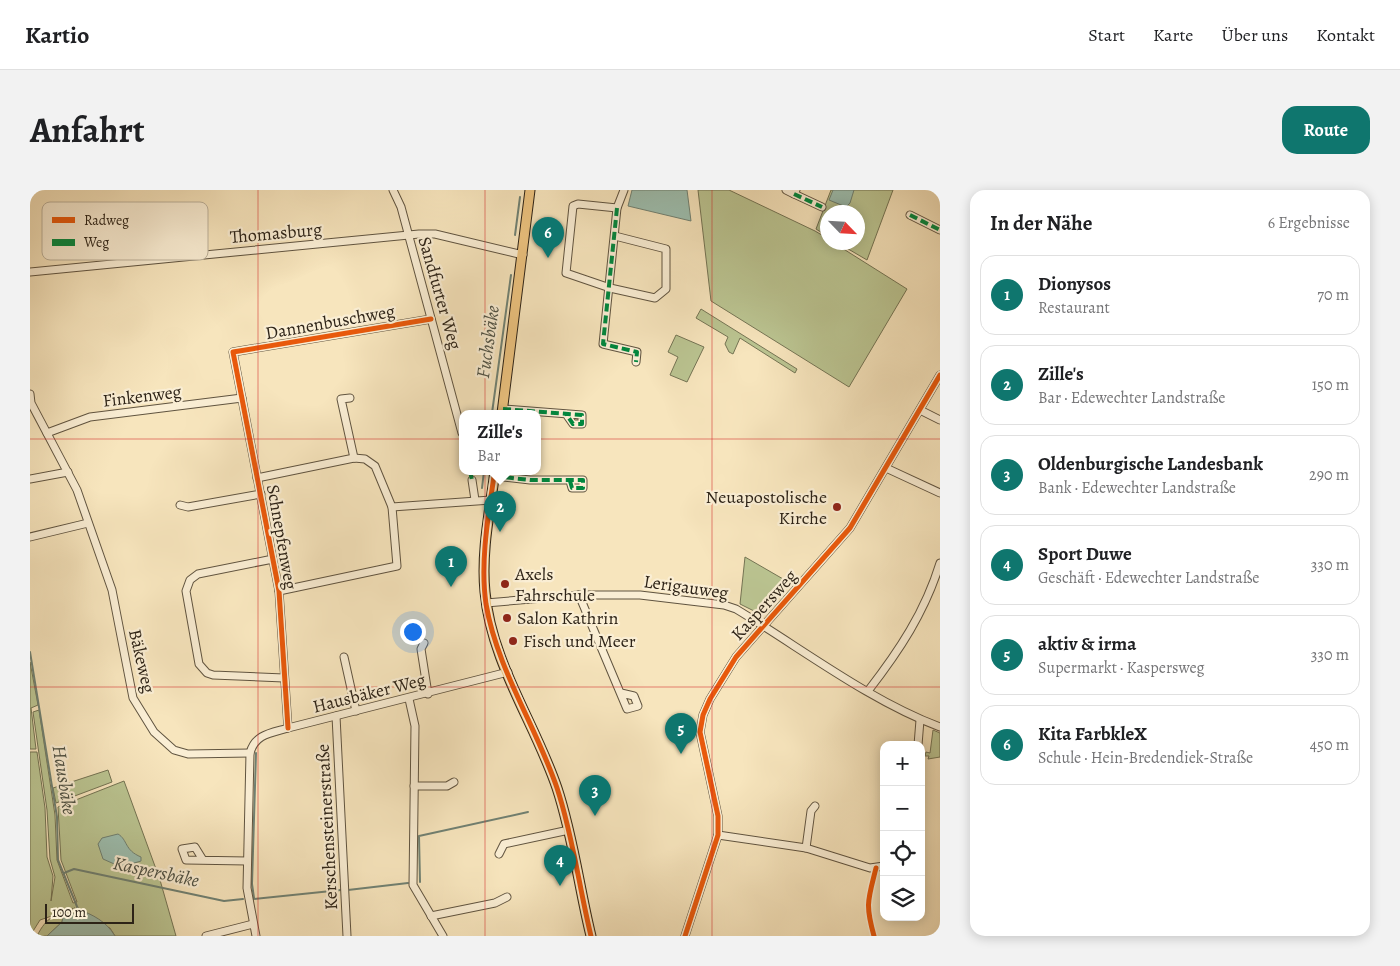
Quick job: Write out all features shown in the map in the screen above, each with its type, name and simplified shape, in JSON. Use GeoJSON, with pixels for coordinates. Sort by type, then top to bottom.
{"type":"FeatureCollection","features":[{"type":"Feature","properties":{"kind":"main road"},"geometry":{"type":"LineString","coordinates":[[503,410],[530,190]]}},
{"type":"Feature","properties":{"kind":"main road"},"geometry":{"type":"LineString","coordinates":[[495,475],[484,575],[486,603],[493,633],[556,786],[569,830],[591,936]]}},
{"type":"Feature","properties":{"kind":"street","name":"Sandfurter Weg"},"geometry":{"type":"LineString","coordinates":[[394,190],[401,207],[459,422]]}},
{"type":"Feature","properties":{"kind":"street"},"geometry":{"type":"LineString","coordinates":[[624,190],[617,208],[603,344],[637,352],[636,362]]}},
{"type":"Feature","properties":{"kind":"street"},"geometry":{"type":"LineString","coordinates":[[786,190],[795,192],[820,206]]}},
{"type":"Feature","properties":{"kind":"street"},"geometry":{"type":"LineString","coordinates":[[615,236],[666,249],[666,289],[656,298],[610,288],[566,273],[573,206],[578,204],[617,208]]}},
{"type":"Feature","properties":{"kind":"street"},"geometry":{"type":"LineString","coordinates":[[910,215],[940,230]]}},
{"type":"Feature","properties":{"kind":"street","name":"Thomasburg"},"geometry":{"type":"LineString","coordinates":[[208,255],[435,234],[523,255]]}},
{"type":"Feature","properties":{"kind":"street","name":"Thomasburg"},"geometry":{"type":"LineString","coordinates":[[30,272],[156,260]]}},
{"type":"Feature","properties":{"kind":"street","name":"Dannenbuschweg"},"geometry":{"type":"LineString","coordinates":[[233,352],[431,319]]}},
{"type":"Feature","properties":{"kind":"street","name":"Schnepfenweg"},"geometry":{"type":"LineString","coordinates":[[233,352],[279,591],[288,728]]}},
{"type":"Feature","properties":{"kind":"street","name":"Kaspersweg"},"geometry":{"type":"LineString","coordinates":[[685,936],[718,835],[718,816],[703,752],[701,722],[712,694],[736,658],[763,625],[850,528],[940,375]]}},
{"type":"Feature","properties":{"kind":"street","name":"Bäkeweg"},"geometry":{"type":"LineString","coordinates":[[30,394],[31,403],[68,472],[112,590],[133,698],[154,732],[167,745],[181,752],[250,753]]}},
{"type":"Feature","properties":{"kind":"street","name":"Finkenweg"},"geometry":{"type":"LineString","coordinates":[[47,433],[90,417],[242,398]]}},
{"type":"Feature","properties":{"kind":"street"},"geometry":{"type":"LineString","coordinates":[[350,398],[341,399],[354,458]]}},
{"type":"Feature","properties":{"kind":"street"},"geometry":{"type":"LineString","coordinates":[[920,410],[940,420]]}},
{"type":"Feature","properties":{"kind":"street"},"geometry":{"type":"LineString","coordinates":[[541,413],[566,414]]}},
{"type":"Feature","properties":{"kind":"street"},"geometry":{"type":"LineString","coordinates":[[257,478],[354,458],[365,459],[375,466],[392,507],[397,566],[279,591]]}},
{"type":"Feature","properties":{"kind":"street"},"geometry":{"type":"LineString","coordinates":[[886,468],[940,492]]}},
{"type":"Feature","properties":{"kind":"street"},"geometry":{"type":"LineString","coordinates":[[30,479],[68,472]]}},
{"type":"Feature","properties":{"kind":"street"},"geometry":{"type":"LineString","coordinates":[[514,475],[570,481]]}},
{"type":"Feature","properties":{"kind":"street"},"geometry":{"type":"LineString","coordinates":[[472,480],[475,500]]}},
{"type":"Feature","properties":{"kind":"street"},"geometry":{"type":"LineString","coordinates":[[180,505],[188,506],[261,494]]}},
{"type":"Feature","properties":{"kind":"street"},"geometry":{"type":"LineString","coordinates":[[392,507],[491,500]]}},
{"type":"Feature","properties":{"kind":"street"},"geometry":{"type":"LineString","coordinates":[[30,537],[88,523]]}},
{"type":"Feature","properties":{"kind":"street"},"geometry":{"type":"LineString","coordinates":[[273,559],[198,574],[190,580],[186,590],[199,664],[204,671],[213,675],[284,678]]}},
{"type":"Feature","properties":{"kind":"street"},"geometry":{"type":"LineString","coordinates":[[868,691],[892,660],[914,626],[940,563]]}},
{"type":"Feature","properties":{"kind":"street","name":"Lerigauweg"},"geometry":{"type":"LineString","coordinates":[[486,603],[579,595],[640,594],[706,602],[736,609],[868,691],[920,720],[940,727]]}},
{"type":"Feature","properties":{"kind":"street"},"geometry":{"type":"LineString","coordinates":[[579,595],[621,693]]}},
{"type":"Feature","properties":{"kind":"street"},"geometry":{"type":"LineString","coordinates":[[424,643],[421,649],[428,694]]}},
{"type":"Feature","properties":{"kind":"street"},"geometry":{"type":"LineString","coordinates":[[344,657],[356,711]]}},
{"type":"Feature","properties":{"kind":"street","name":"Hausbäker Weg"},"geometry":{"type":"LineString","coordinates":[[250,753],[258,738],[288,728],[409,699],[508,672]]}},
{"type":"Feature","properties":{"kind":"street"},"geometry":{"type":"LineString","coordinates":[[409,699],[414,726],[413,885],[443,936]]}},
{"type":"Feature","properties":{"kind":"street","name":"Kerschensteinerstraße"},"geometry":{"type":"LineString","coordinates":[[336,716],[347,936]]}},
{"type":"Feature","properties":{"kind":"street"},"geometry":{"type":"LineString","coordinates":[[918,741],[920,720]]}},
{"type":"Feature","properties":{"kind":"street"},"geometry":{"type":"LineString","coordinates":[[250,753],[247,888],[256,936]]}},
{"type":"Feature","properties":{"kind":"street"},"geometry":{"type":"LineString","coordinates":[[414,786],[447,786],[454,782]]}},
{"type":"Feature","properties":{"kind":"street"},"geometry":{"type":"LineString","coordinates":[[806,848],[810,811],[815,806]]}},
{"type":"Feature","properties":{"kind":"street"},"geometry":{"type":"LineString","coordinates":[[499,854],[504,844],[569,830]]}},
{"type":"Feature","properties":{"kind":"street"},"geometry":{"type":"LineString","coordinates":[[718,835],[806,848],[870,868],[880,867]]}},
{"type":"Feature","properties":{"kind":"street"},"geometry":{"type":"LineString","coordinates":[[203,860],[247,861]]}},
{"type":"Feature","properties":{"kind":"street"},"geometry":{"type":"LineString","coordinates":[[431,916],[495,903],[507,897]]}},
{"type":"Feature","properties":{"kind":"street"},"geometry":{"type":"LineString","coordinates":[[206,936],[253,924]]}},
{"type":"Feature","properties":{"kind":"green space"},"geometry":{"type":"Polygon","coordinates":[[[698,190],[729,190],[820,234],[820,250],[845,250],[907,289],[849,387],[711,301],[698,190]]]}},
{"type":"Feature","properties":{"kind":"green space"},"geometry":{"type":"Polygon","coordinates":[[[831,190],[893,190],[867,260],[850,250],[865,250],[865,205],[825,205],[831,190]]]}},
{"type":"Feature","properties":{"kind":"green space"},"geometry":{"type":"Polygon","coordinates":[[[820,219],[820,232],[816,229],[820,219]]]}},
{"type":"Feature","properties":{"kind":"green space"},"geometry":{"type":"Polygon","coordinates":[[[701,309],[797,369],[795,373],[740,338],[733,354],[729,352],[725,344],[728,337],[696,318],[701,309]]]}},
{"type":"Feature","properties":{"kind":"green space"},"geometry":{"type":"Polygon","coordinates":[[[676,335],[704,347],[687,382],[670,375],[678,357],[668,352],[676,335]]]}},
{"type":"Feature","properties":{"kind":"green space"},"geometry":{"type":"Polygon","coordinates":[[[745,557],[790,583],[758,613],[740,604],[745,557]]]}},
{"type":"Feature","properties":{"kind":"green space"},"geometry":{"type":"Polygon","coordinates":[[[30,662],[38,705],[31,708],[36,749],[30,749],[30,662]]]}},
{"type":"Feature","properties":{"kind":"green space"},"geometry":{"type":"Polygon","coordinates":[[[39,710],[55,815],[57,860],[73,903],[77,902],[61,860],[58,807],[124,781],[160,880],[176,936],[115,936],[110,928],[74,913],[63,917],[62,922],[47,936],[37,936],[44,924],[52,917],[75,908],[40,920],[30,936],[30,752],[37,752],[45,808],[47,857],[53,876],[51,901],[55,877],[50,859],[47,810],[33,712],[39,710]]]}},
{"type":"Feature","properties":{"kind":"green space"},"geometry":{"type":"Polygon","coordinates":[[[933,730],[940,733],[940,757],[928,759],[929,756],[925,756],[926,752],[930,753],[933,730]]]}},
{"type":"Feature","properties":{"kind":"green space"},"geometry":{"type":"Polygon","coordinates":[[[108,770],[112,782],[56,803],[53,788],[108,770]]]}},
{"type":"Feature","properties":{"kind":"shaded area"},"geometry":{"type":"Polygon","coordinates":[[[632,190],[687,190],[691,221],[628,206],[632,190]]]}},
{"type":"Feature","properties":{"kind":"shaded area"},"geometry":{"type":"Polygon","coordinates":[[[833,190],[854,190],[848,205],[841,205],[829,200],[833,190]]]}},
{"type":"Feature","properties":{"kind":"shaded area"},"geometry":{"type":"Polygon","coordinates":[[[118,834],[132,851],[141,857],[141,861],[121,867],[103,859],[98,844],[102,838],[118,834]]]}},
{"type":"Feature","properties":{"kind":"shaded area"},"geometry":{"type":"Polygon","coordinates":[[[78,909],[99,919],[108,926],[115,936],[47,936],[62,922],[63,917],[74,913],[78,909]]]}},
{"type":"Feature","properties":{"kind":"waterway","name":"Fuchsbäke"},"geometry":{"type":"LineString","coordinates":[[515,235],[520,197]]}},
{"type":"Feature","properties":{"kind":"waterway","name":"Fuchsbäke"},"geometry":{"type":"LineString","coordinates":[[492,410],[511,275]]}},
{"type":"Feature","properties":{"kind":"waterway","name":"Fuchsbäke"},"geometry":{"type":"LineString","coordinates":[[482,488],[484,475]]}},
{"type":"Feature","properties":{"kind":"waterway","name":"Hausbäke"},"geometry":{"type":"LineString","coordinates":[[30,652],[57,817],[58,860],[78,909]]}},
{"type":"Feature","properties":{"kind":"waterway"},"geometry":{"type":"LineString","coordinates":[[254,898],[252,884],[256,753]]}},
{"type":"Feature","properties":{"kind":"waterway"},"geometry":{"type":"LineString","coordinates":[[420,882],[419,836],[528,812]]}},
{"type":"Feature","properties":{"kind":"waterway","name":"Kaspersbäke"},"geometry":{"type":"LineString","coordinates":[[64,873],[74,869],[224,901],[243,899]]}},
{"type":"Feature","properties":{"kind":"waterway"},"geometry":{"type":"LineString","coordinates":[[348,890],[408,883]]}},
{"type":"Feature","properties":{"kind":"waterway"},"geometry":{"type":"LineString","coordinates":[[253,899],[341,890]]}},
{"type":"Feature","properties":{"kind":"marked path"},"geometry":{"type":"LineString","coordinates":[[794,194],[820,206]]}},
{"type":"Feature","properties":{"kind":"marked path"},"geometry":{"type":"LineString","coordinates":[[617,208],[603,344],[637,352],[636,362]]}},
{"type":"Feature","properties":{"kind":"marked path"},"geometry":{"type":"LineString","coordinates":[[910,215],[940,230]]}},
{"type":"Feature","properties":{"kind":"marked path"},"geometry":{"type":"LineString","coordinates":[[503,409],[516,410]]}},
{"type":"Feature","properties":{"kind":"marked path"},"geometry":{"type":"LineString","coordinates":[[541,412],[582,415],[582,424],[573,424],[566,414]]}},
{"type":"Feature","properties":{"kind":"marked path"},"geometry":{"type":"LineString","coordinates":[[471,475],[472,480]]}},
{"type":"Feature","properties":{"kind":"marked path"},"geometry":{"type":"LineString","coordinates":[[494,476],[530,480],[583,480],[583,488],[572,488],[570,481]]}},
{"type":"Feature","properties":{"kind":"cycle path"},"geometry":{"type":"LineString","coordinates":[[288,728],[279,591],[233,352],[431,319]]}},
{"type":"Feature","properties":{"kind":"cycle path"},"geometry":{"type":"LineString","coordinates":[[685,936],[718,835],[718,816],[700,732],[703,715],[710,699],[736,657],[850,528],[940,375]]}},
{"type":"Feature","properties":{"kind":"cycle path"},"geometry":{"type":"LineString","coordinates":[[494,476],[484,556],[484,588],[491,628],[508,674],[539,742],[563,806],[591,936]]}},
{"type":"Feature","properties":{"kind":"cycle path"},"geometry":{"type":"LineString","coordinates":[[874,936],[869,916],[869,902],[876,868]]}},
{"type":"Feature","properties":{"kind":"place","name":"Kita FarbkleX"},"geometry":{"type":"Point","coordinates":[548,258]}},
{"type":"Feature","properties":{"kind":"place","name":"Neuapostolische Kirche"},"geometry":{"type":"Point","coordinates":[837,507]}},
{"type":"Feature","properties":{"kind":"place","name":"Zille's"},"geometry":{"type":"Point","coordinates":[500,532]}},
{"type":"Feature","properties":{"kind":"place","name":"Axels Fahrschule"},"geometry":{"type":"Point","coordinates":[505,584]}},
{"type":"Feature","properties":{"kind":"place","name":"Dionysos"},"geometry":{"type":"Point","coordinates":[451,587]}},
{"type":"Feature","properties":{"kind":"place","name":"Salon Kathrin"},"geometry":{"type":"Point","coordinates":[507,618]}},
{"type":"Feature","properties":{"kind":"place","name":"Fisch und Meer"},"geometry":{"type":"Point","coordinates":[513,641]}},
{"type":"Feature","properties":{"kind":"place","name":"aktiv & irma"},"geometry":{"type":"Point","coordinates":[681,754]}},
{"type":"Feature","properties":{"kind":"place","name":"Oldenburgische Landesbank"},"geometry":{"type":"Point","coordinates":[595,816]}},
{"type":"Feature","properties":{"kind":"place","name":"Sport Duwe"},"geometry":{"type":"Point","coordinates":[560,886]}}]}
